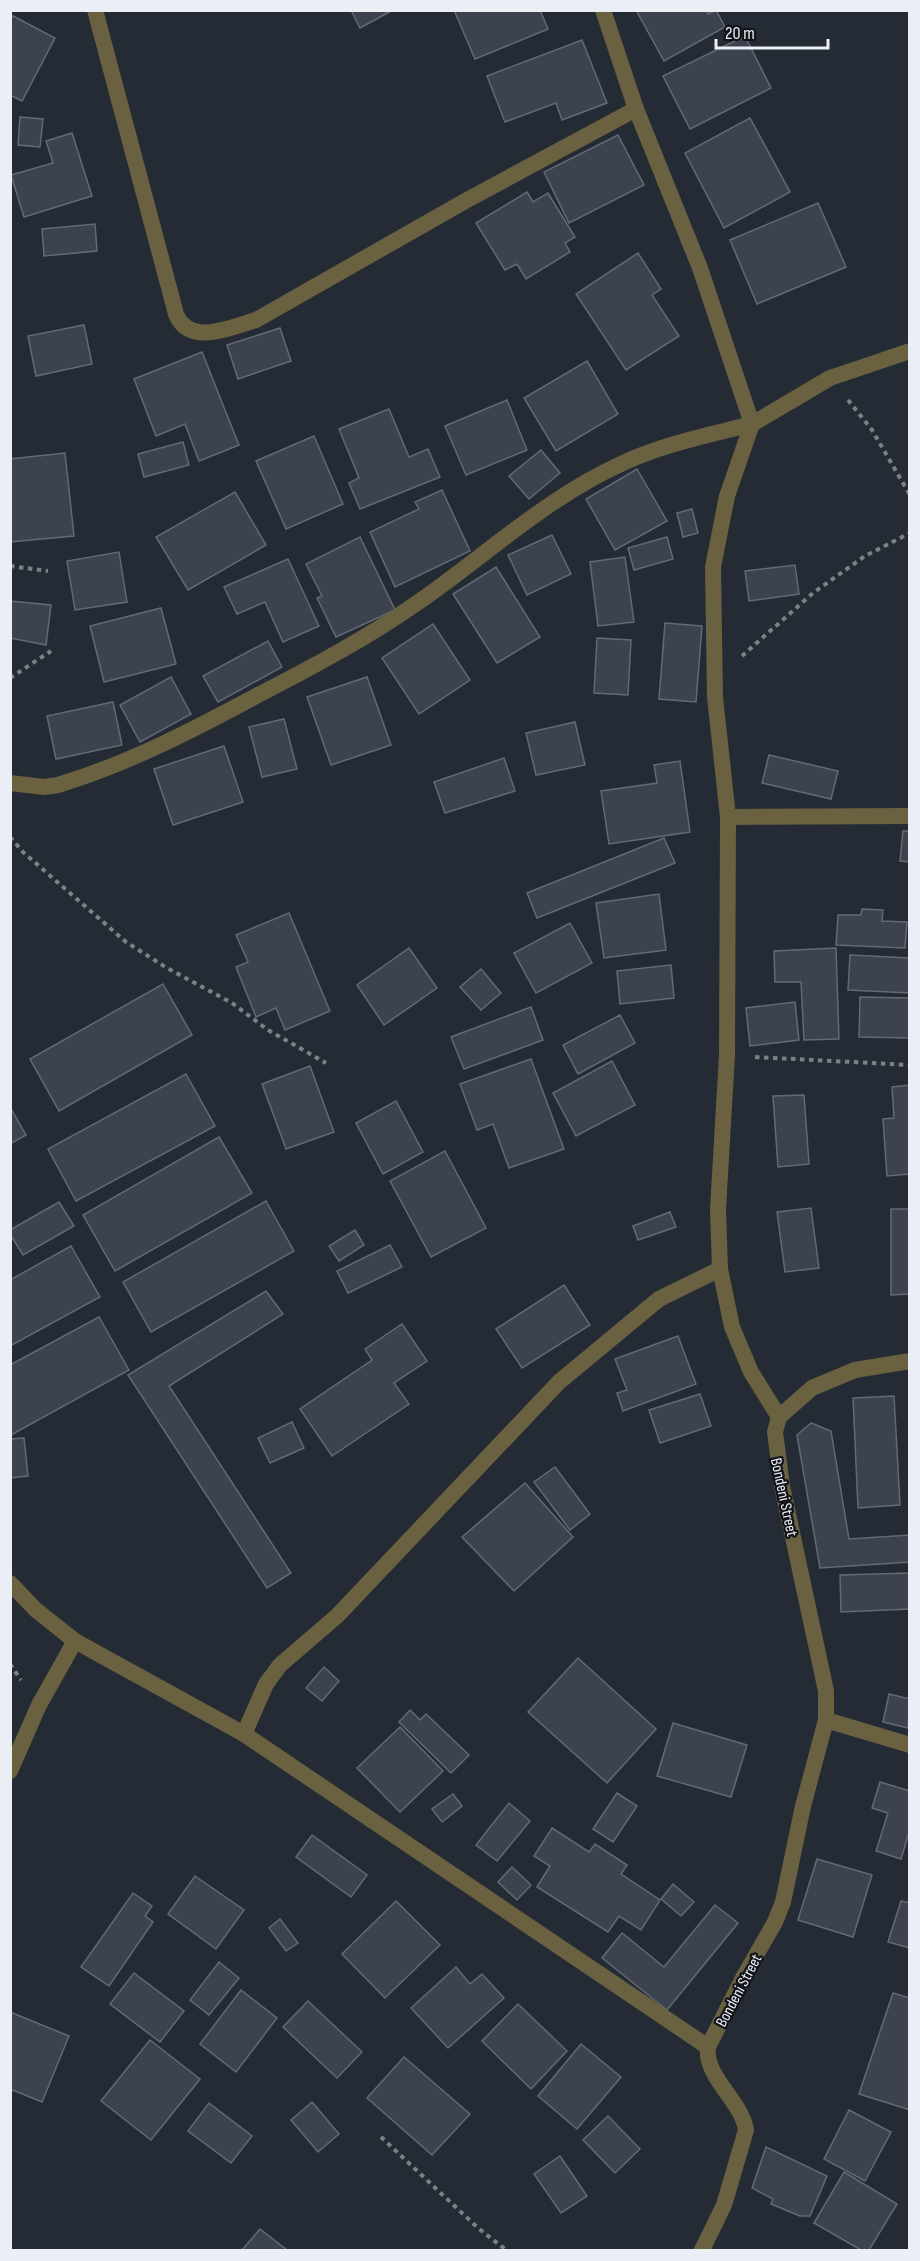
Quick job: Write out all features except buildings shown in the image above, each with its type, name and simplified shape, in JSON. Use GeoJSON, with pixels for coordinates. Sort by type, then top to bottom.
{"type":"FeatureCollection","features":[{"type":"Feature","properties":{"kind":"street"},"geometry":{"type":"LineString","coordinates":[[95,10],[176,314],[183,325],[194,332],[218,331],[256,320],[467,200],[636,110]]}},
{"type":"Feature","properties":{"kind":"street"},"geometry":{"type":"LineString","coordinates":[[603,10],[636,110],[700,268],[753,424],[727,496],[714,567],[714,697],[729,817],[727,1055],[718,1209],[720,1269],[732,1327],[751,1372],[778,1418],[812,1388],[855,1370],[909,1361]]}},
{"type":"Feature","properties":{"kind":"street"},"geometry":{"type":"LineString","coordinates":[[10,783],[44,787],[58,785],[148,752],[349,647],[416,604],[579,487],[622,463],[676,443],[753,424],[830,378],[909,351]]}},
{"type":"Feature","properties":{"kind":"street"},"geometry":{"type":"LineString","coordinates":[[729,817],[909,816]]}},
{"type":"Feature","properties":{"kind":"street"},"geometry":{"type":"LineString","coordinates":[[244,1734],[266,1684],[280,1665],[337,1616],[559,1382],[659,1299],[720,1269]]}},
{"type":"Feature","properties":{"kind":"street","name":"Bondeni Street"},"geometry":{"type":"LineString","coordinates":[[702,2250],[724,2205],[746,2130],[745,2121],[712,2070],[708,2047],[775,1922],[783,1902],[803,1806],[826,1720],[826,1690],[820,1657],[776,1454],[775,1432],[778,1418]]}},
{"type":"Feature","properties":{"kind":"street"},"geometry":{"type":"LineString","coordinates":[[10,1583],[36,1610],[75,1641],[244,1734],[708,2047]]}},
{"type":"Feature","properties":{"kind":"street"},"geometry":{"type":"LineString","coordinates":[[10,1771],[39,1705],[75,1641]]}},
{"type":"Feature","properties":{"kind":"street"},"geometry":{"type":"LineString","coordinates":[[826,1720],[909,1745]]}},
{"type":"Feature","properties":{"kind":"path"},"geometry":{"type":"LineString","coordinates":[[830,378],[872,430],[909,495]]}},
{"type":"Feature","properties":{"kind":"path"},"geometry":{"type":"LineString","coordinates":[[714,679],[813,593],[865,556],[909,533]]}},
{"type":"Feature","properties":{"kind":"path"},"geometry":{"type":"LineString","coordinates":[[10,566],[48,571]]}},
{"type":"Feature","properties":{"kind":"path"},"geometry":{"type":"LineString","coordinates":[[10,678],[51,651]]}},
{"type":"Feature","properties":{"kind":"path"},"geometry":{"type":"LineString","coordinates":[[10,837],[23,852],[126,942],[167,968],[232,1003],[268,1030],[326,1063]]}},
{"type":"Feature","properties":{"kind":"path"},"geometry":{"type":"LineString","coordinates":[[727,1055],[909,1065]]}},
{"type":"Feature","properties":{"kind":"path"},"geometry":{"type":"LineString","coordinates":[[381,2137],[478,2228],[506,2250]]}}]}
